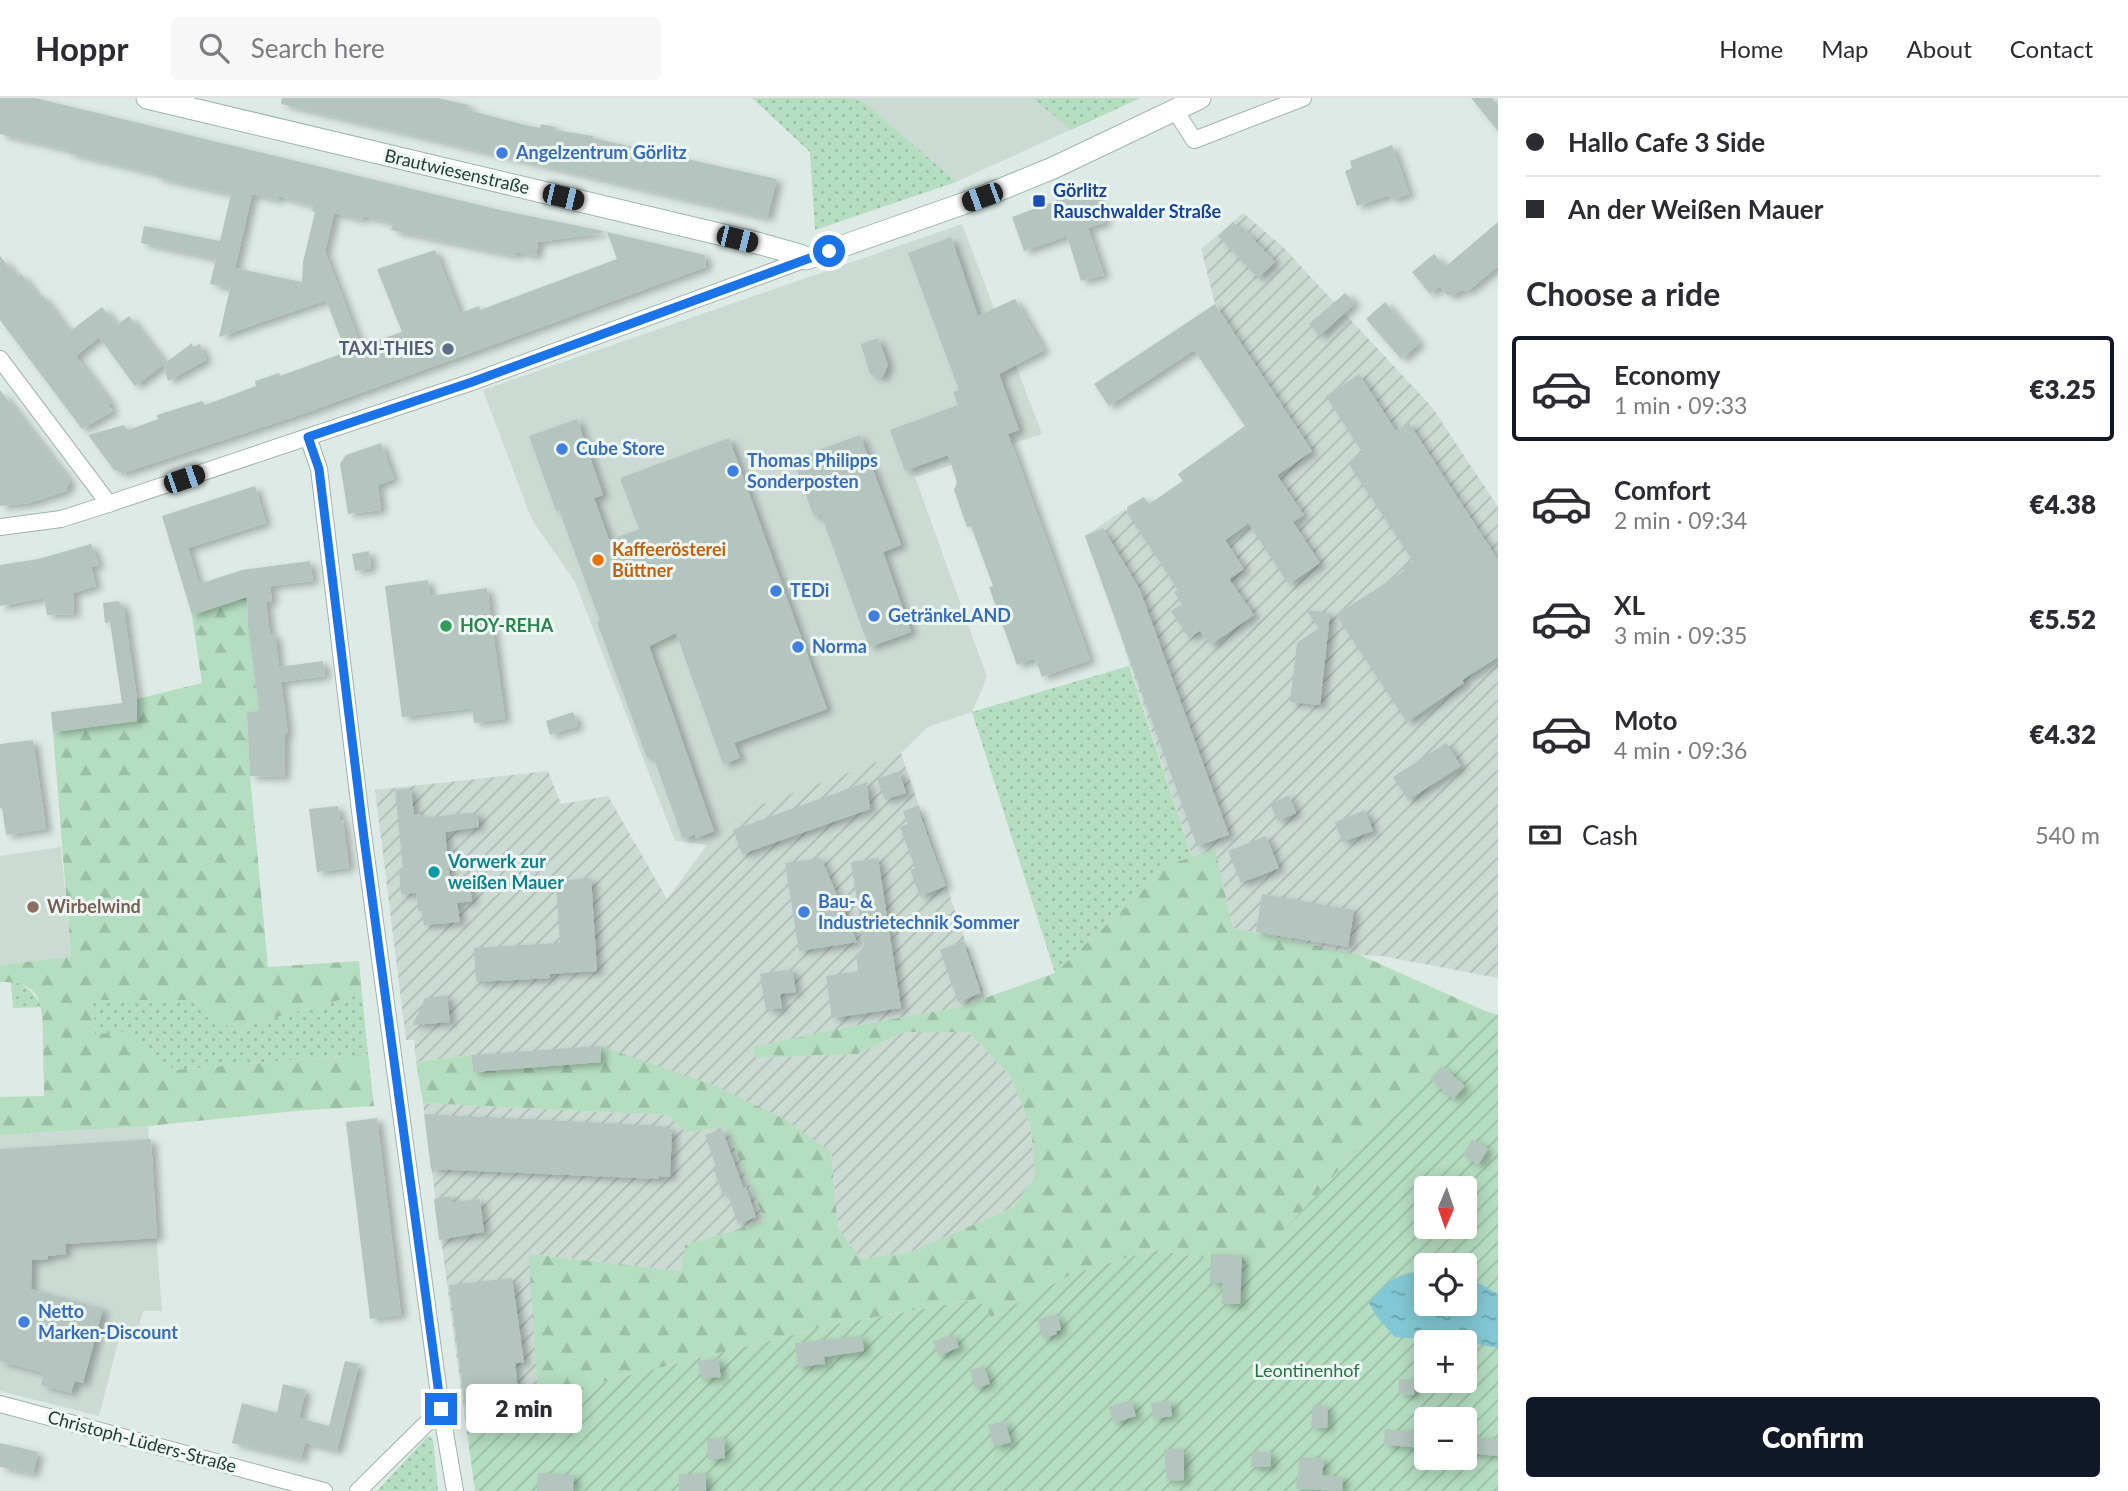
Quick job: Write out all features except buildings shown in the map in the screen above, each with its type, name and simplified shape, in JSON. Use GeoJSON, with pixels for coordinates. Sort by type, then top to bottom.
{"type":"FeatureCollection","features":[{"type":"Feature","properties":{"kind":"main road","name":"Brautwiesenstraße"},"geometry":{"type":"LineString","coordinates":[[147,98],[772,247],[800,255],[806,260]]}},
{"type":"Feature","properties":{"kind":"main road"},"geometry":{"type":"LineString","coordinates":[[806,260],[1042,173],[1200,98]]}},
{"type":"Feature","properties":{"kind":"street"},"geometry":{"type":"LineString","coordinates":[[1175,110],[1194,140],[1303,98]]}},
{"type":"Feature","properties":{"kind":"street"},"geometry":{"type":"LineString","coordinates":[[0,527],[61,519],[109,504],[472,382],[806,260]]}},
{"type":"Feature","properties":{"kind":"street"},"geometry":{"type":"LineString","coordinates":[[0,359],[109,504]]}},
{"type":"Feature","properties":{"kind":"street"},"geometry":{"type":"LineString","coordinates":[[308,437],[319,469],[364,838],[441,1409],[455,1491]]}},
{"type":"Feature","properties":{"kind":"street","name":"Christoph-Lüders-Straße"},"geometry":{"type":"LineString","coordinates":[[0,1404],[324,1491]]}},
{"type":"Feature","properties":{"kind":"street"},"geometry":{"type":"LineString","coordinates":[[358,1491],[441,1409]]}},
{"type":"Feature","properties":{"kind":"shaded area"},"geometry":{"type":"Polygon","coordinates":[[[778,98],[1140,98],[956,182],[778,98]]]}},
{"type":"Feature","properties":{"kind":"shaded area"},"geometry":{"type":"Polygon","coordinates":[[[1243,213],[1282,246],[1432,407],[1498,507],[1498,978],[1382,956],[1360,955],[1233,928],[1215,850],[1192,857],[1111,606],[1085,536],[1125,509],[1169,577],[1248,525],[1235,506],[1312,451],[1215,304],[1201,249],[1243,213]]]}},
{"type":"Feature","properties":{"kind":"shaded area"},"geometry":{"type":"Polygon","coordinates":[[[962,224],[1042,434],[915,477],[987,677],[972,712],[928,727],[901,753],[740,813],[707,845],[675,841],[575,582],[532,520],[483,390],[962,224]]]}},
{"type":"Feature","properties":{"kind":"shaded area"},"geometry":{"type":"Polygon","coordinates":[[[901,753],[985,998],[960,1007],[843,1028],[754,1048],[757,1058],[857,1054],[904,1032],[968,1032],[1010,1075],[1031,1128],[1035,1176],[1014,1207],[910,1252],[861,1259],[838,1228],[831,1152],[600,1046],[601,1062],[473,1072],[471,1055],[416,1062],[414,1040],[406,1040],[375,790],[548,771],[561,804],[608,796],[667,899],[707,845],[739,813],[901,753]]]}},
{"type":"Feature","properties":{"kind":"shaded area","name":"Wirbelwind"},"geometry":{"type":"Polygon","coordinates":[[[61,847],[71,958],[0,965],[0,856],[61,847]]]}},
{"type":"Feature","properties":{"kind":"shaded area"},"geometry":{"type":"Polygon","coordinates":[[[423,1103],[667,1115],[686,1132],[726,1127],[765,1221],[685,1245],[681,1271],[530,1254],[538,1398],[464,1412],[423,1103]]]}},
{"type":"Feature","properties":{"kind":"shaded area"},"geometry":{"type":"Polygon","coordinates":[[[148,1126],[162,1311],[143,1311],[138,1331],[122,1327],[99,1416],[0,1391],[0,1135],[148,1126]]]}},
{"type":"Feature","properties":{"kind":"green space"},"geometry":{"type":"Polygon","coordinates":[[[752,98],[850,98],[865,103],[956,182],[815,230],[810,152],[752,98]]]}},
{"type":"Feature","properties":{"kind":"green space"},"geometry":{"type":"Polygon","coordinates":[[[1033,98],[1140,98],[1071,130],[1033,98]]]}},
{"type":"Feature","properties":{"kind":"green space"},"geometry":{"type":"Polygon","coordinates":[[[247,597],[248,627],[259,711],[247,712],[250,776],[268,967],[359,961],[362,994],[232,1029],[193,1000],[92,1000],[95,1034],[124,1032],[174,1070],[368,1054],[374,1106],[148,1126],[0,1135],[0,1097],[44,1096],[42,1017],[38,998],[25,986],[0,982],[0,965],[71,957],[53,732],[136,721],[137,699],[202,683],[192,615],[247,597]]]}},
{"type":"Feature","properties":{"kind":"green space"},"geometry":{"type":"Polygon","coordinates":[[[1129,666],[1192,857],[1171,864],[1055,973],[972,712],[1129,666]]]}},
{"type":"Feature","properties":{"kind":"green space"},"geometry":{"type":"Polygon","coordinates":[[[1215,849],[1233,928],[1360,955],[1485,1011],[1252,1265],[1153,1250],[1072,1274],[991,1318],[977,1299],[832,1325],[538,1398],[529,1254],[681,1271],[685,1245],[765,1221],[726,1127],[686,1132],[667,1115],[423,1103],[416,1062],[472,1055],[473,1072],[601,1062],[600,1046],[716,1086],[786,1120],[831,1152],[838,1228],[861,1259],[910,1252],[1014,1207],[1035,1176],[1031,1128],[1010,1075],[968,1032],[904,1032],[857,1054],[756,1058],[753,1047],[960,1007],[1055,973],[1171,864],[1215,849]]]}},
{"type":"Feature","properties":{"kind":"green space"},"geometry":{"type":"Polygon","coordinates":[[[15,981],[31,992],[42,1007],[13,1008],[11,982],[15,981]]]}},
{"type":"Feature","properties":{"kind":"green space"},"geometry":{"type":"Polygon","coordinates":[[[362,994],[368,1054],[174,1070],[124,1033],[95,1034],[92,1000],[193,1000],[232,1029],[362,994]]]}},
{"type":"Feature","properties":{"kind":"green space","name":"Leontinenhof"},"geometry":{"type":"Polygon","coordinates":[[[1485,1011],[1498,1015],[1498,1491],[475,1491],[464,1412],[538,1398],[832,1325],[978,1299],[991,1317],[1072,1274],[1153,1250],[1252,1265],[1485,1011]]]}},
{"type":"Feature","properties":{"kind":"green space"},"geometry":{"type":"Polygon","coordinates":[[[427,1437],[433,1440],[438,1491],[377,1491],[427,1437]]]}},
{"type":"Feature","properties":{"kind":"water"},"geometry":{"type":"Polygon","coordinates":[[[1414,1273],[1414,1316],[1477,1316],[1477,1282],[1498,1294],[1498,1348],[1477,1344],[1477,1330],[1414,1330],[1414,1338],[1395,1337],[1377,1317],[1369,1303],[1393,1279],[1414,1273]]]}},
{"type":"Feature","properties":{"kind":"place","name":"Angelzentrum Görlitz"},"geometry":{"type":"Point","coordinates":[502,153]}},
{"type":"Feature","properties":{"kind":"place","name":"Görlitz Rauschwalder Straße"},"geometry":{"type":"Point","coordinates":[1039,201]}},
{"type":"Feature","properties":{"kind":"place","name":"TAXI-THIES"},"geometry":{"type":"Point","coordinates":[448,349]}},
{"type":"Feature","properties":{"kind":"place","name":"Cube Store"},"geometry":{"type":"Point","coordinates":[562,449]}},
{"type":"Feature","properties":{"kind":"place","name":"Thomas Philipps Sonderposten"},"geometry":{"type":"Point","coordinates":[733,471]}},
{"type":"Feature","properties":{"kind":"place","name":"Kaffeerösterei Büttner"},"geometry":{"type":"Point","coordinates":[598,560]}},
{"type":"Feature","properties":{"kind":"place","name":"TEDi"},"geometry":{"type":"Point","coordinates":[776,591]}},
{"type":"Feature","properties":{"kind":"place","name":"GetränkeLAND"},"geometry":{"type":"Point","coordinates":[874,616]}},
{"type":"Feature","properties":{"kind":"place","name":"HOY-REHA"},"geometry":{"type":"Point","coordinates":[446,626]}},
{"type":"Feature","properties":{"kind":"place","name":"Norma"},"geometry":{"type":"Point","coordinates":[798,647]}},
{"type":"Feature","properties":{"kind":"place","name":"Vorwerk zur weißen Mauer"},"geometry":{"type":"Point","coordinates":[434,872]}},
{"type":"Feature","properties":{"kind":"place","name":"Wirbelwind"},"geometry":{"type":"Point","coordinates":[33,907]}},
{"type":"Feature","properties":{"kind":"place","name":"Bau- & Industrietechnik Sommer"},"geometry":{"type":"Point","coordinates":[804,912]}},
{"type":"Feature","properties":{"kind":"place","name":"Netto Marken-Discount"},"geometry":{"type":"Point","coordinates":[24,1322]}},
{"type":"Feature","properties":{"kind":"route"},"geometry":{"type":"LineString","coordinates":[[441,1409],[364,838],[319,469],[308,437],[472,382],[829,251]]}}]}
